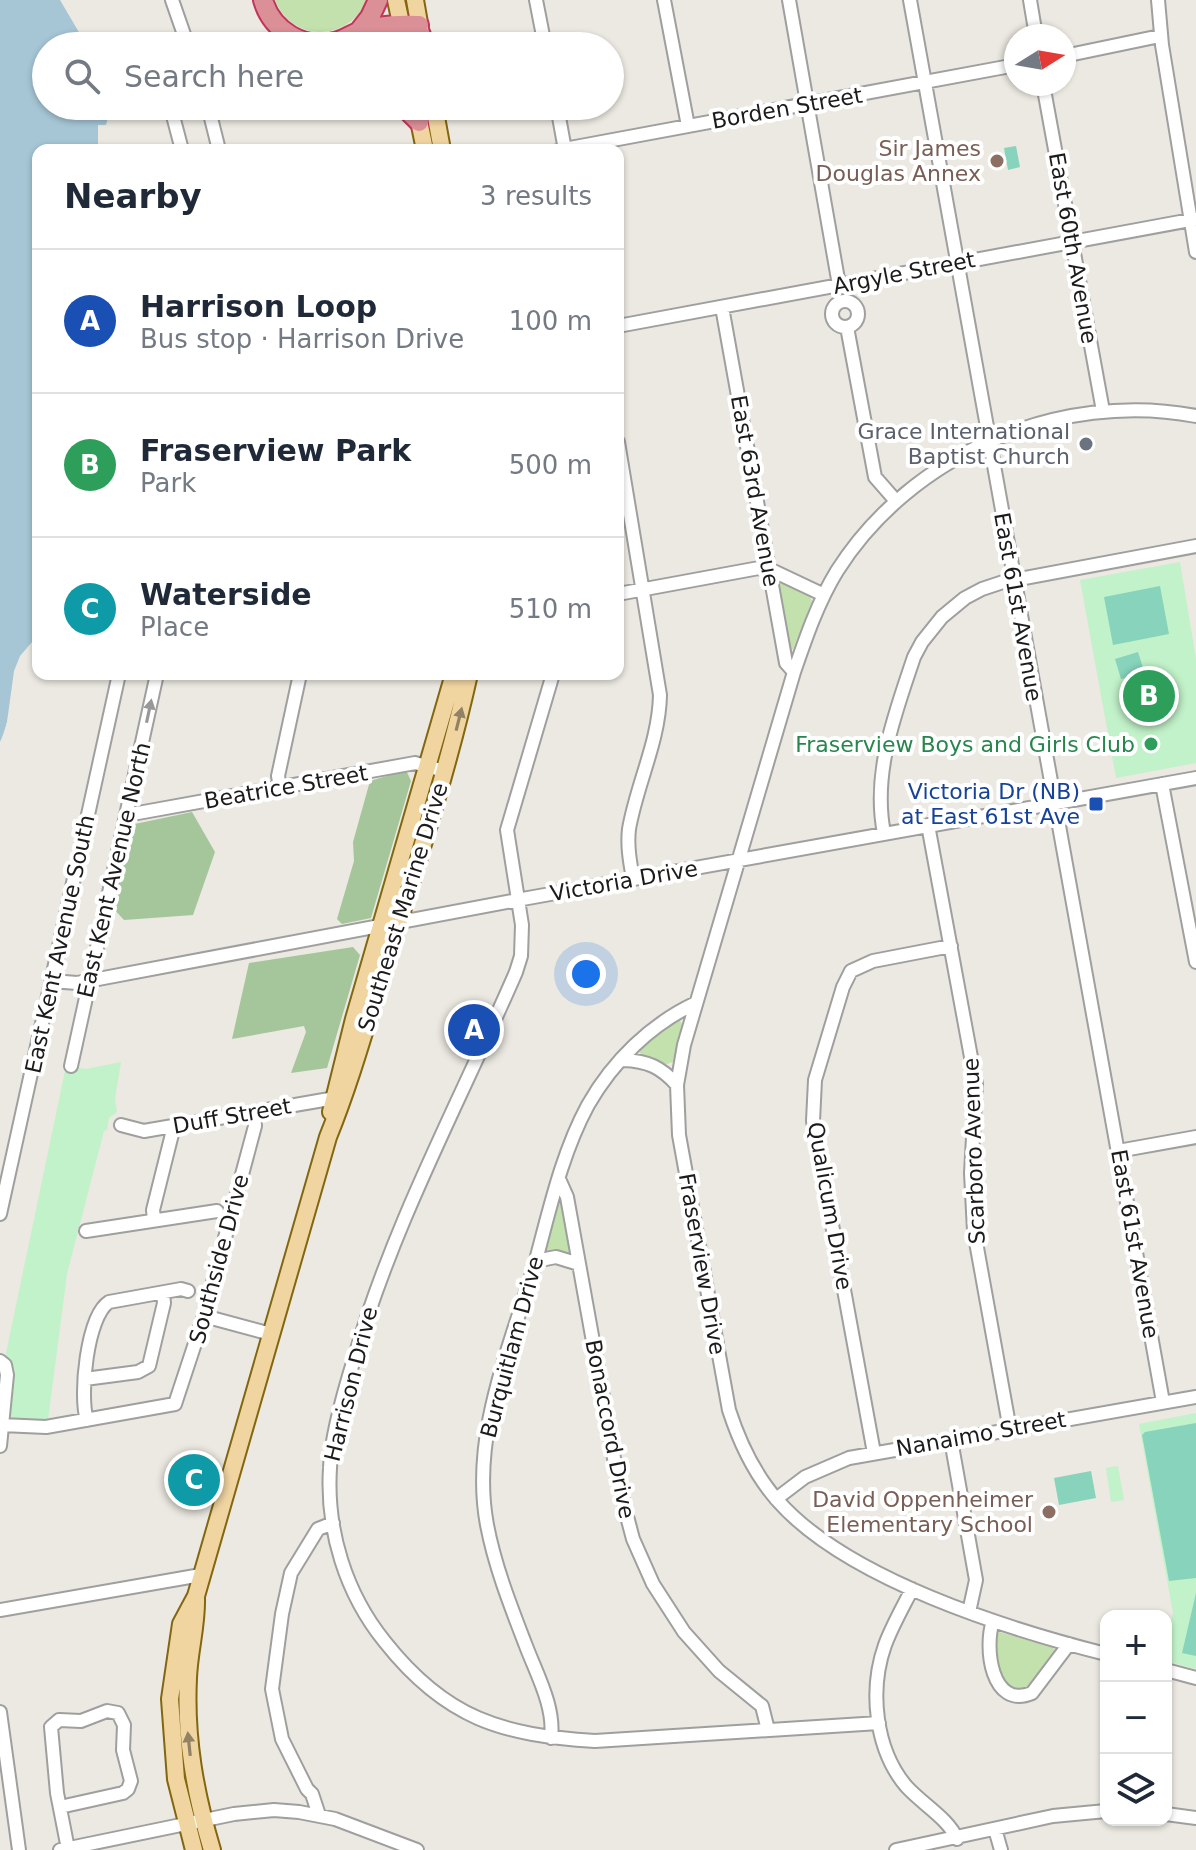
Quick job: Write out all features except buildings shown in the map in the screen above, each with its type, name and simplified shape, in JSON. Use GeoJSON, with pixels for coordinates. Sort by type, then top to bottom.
{"type":"FeatureCollection","features":[{"type":"Feature","properties":{"kind":"highway"},"geometry":{"type":"LineString","coordinates":[[248,0],[268,32]]}},
{"type":"Feature","properties":{"kind":"highway"},"geometry":{"type":"LineString","coordinates":[[263,0],[275,23],[289,32]]}},
{"type":"Feature","properties":{"kind":"highway"},"geometry":{"type":"LineString","coordinates":[[359,31],[378,0]]}},
{"type":"Feature","properties":{"kind":"highway"},"geometry":{"type":"LineString","coordinates":[[359,31],[370,32]]}},
{"type":"Feature","properties":{"kind":"main road"},"geometry":{"type":"LineString","coordinates":[[396,0],[410,32]]}},
{"type":"Feature","properties":{"kind":"main road"},"geometry":{"type":"LineString","coordinates":[[412,32],[415,0]]}},
{"type":"Feature","properties":{"kind":"main road"},"geometry":{"type":"LineString","coordinates":[[419,120],[424,144]]}},
{"type":"Feature","properties":{"kind":"main road"},"geometry":{"type":"LineString","coordinates":[[437,120],[441,144]]}},
{"type":"Feature","properties":{"kind":"main road","name":"Southeast Marine Drive"},"geometry":{"type":"LineString","coordinates":[[338,1097],[398,922],[436,768],[453,680]]}},
{"type":"Feature","properties":{"kind":"main road","name":"Southeast Marine Drive"},"geometry":{"type":"LineString","coordinates":[[194,1850],[172,1753],[170,1699],[181,1624],[196,1596],[328,1137],[381,925],[467,680]]}},
{"type":"Feature","properties":{"kind":"main road","name":"Southeast Marine Drive"},"geometry":{"type":"LineString","coordinates":[[196,1596],[197,1619],[188,1674],[187,1722],[193,1776],[212,1850]]}},
{"type":"Feature","properties":{"kind":"street"},"geometry":{"type":"LineString","coordinates":[[172,0],[183,32]]}},
{"type":"Feature","properties":{"kind":"street"},"geometry":{"type":"LineString","coordinates":[[536,0],[542,32]]}},
{"type":"Feature","properties":{"kind":"street"},"geometry":{"type":"LineString","coordinates":[[664,0],[688,126]]}},
{"type":"Feature","properties":{"kind":"street"},"geometry":{"type":"LineString","coordinates":[[789,0],[839,285]]}},
{"type":"Feature","properties":{"kind":"street","name":"East 61st Avenue"},"geometry":{"type":"LineString","coordinates":[[910,0],[1163,1402]]}},
{"type":"Feature","properties":{"kind":"street"},"geometry":{"type":"LineString","coordinates":[[1030,0],[1034,24]]}},
{"type":"Feature","properties":{"kind":"street"},"geometry":{"type":"LineString","coordinates":[[1158,0],[1160,36],[1193,219],[1196,252]]}},
{"type":"Feature","properties":{"kind":"street"},"geometry":{"type":"LineString","coordinates":[[1076,54],[1160,36]]}},
{"type":"Feature","properties":{"kind":"street","name":"Borden Street"},"geometry":{"type":"LineString","coordinates":[[594,144],[1004,67]]}},
{"type":"Feature","properties":{"kind":"street","name":"East 60th Avenue"},"geometry":{"type":"LineString","coordinates":[[1045,96],[1103,411]]}},
{"type":"Feature","properties":{"kind":"street"},"geometry":{"type":"LineString","coordinates":[[174,120],[180,144]]}},
{"type":"Feature","properties":{"kind":"street"},"geometry":{"type":"LineString","coordinates":[[212,120],[218,144]]}},
{"type":"Feature","properties":{"kind":"street"},"geometry":{"type":"LineString","coordinates":[[559,120],[562,144]]}},
{"type":"Feature","properties":{"kind":"street","name":"Argyle Street"},"geometry":{"type":"LineString","coordinates":[[624,325],[1193,219]]}},
{"type":"Feature","properties":{"kind":"street","name":"East 63rd Avenue"},"geometry":{"type":"LineString","coordinates":[[722,307],[786,663],[794,672]]}},
{"type":"Feature","properties":{"kind":"street"},"geometry":{"type":"LineString","coordinates":[[847,327],[875,477],[896,501]]}},
{"type":"Feature","properties":{"kind":"street","name":"Fraserview Drive"},"geometry":{"type":"LineString","coordinates":[[1100,1652],[993,1621],[912,1589],[852,1558],[812,1532],[776,1499],[752,1466],[738,1439],[729,1410],[679,1135],[677,1085],[684,1045],[794,672],[824,595],[853,548],[896,501],[940,468],[989,440],[1036,425],[1103,411],[1155,410],[1196,416]]}},
{"type":"Feature","properties":{"kind":"street"},"geometry":{"type":"LineString","coordinates":[[624,476],[660,695],[660,715],[629,828],[628,853],[633,879]]}},
{"type":"Feature","properties":{"kind":"street"},"geometry":{"type":"LineString","coordinates":[[884,833],[879,796],[882,768],[914,657],[933,627],[965,598],[982,589],[1013,580],[1196,546]]}},
{"type":"Feature","properties":{"kind":"street"},"geometry":{"type":"LineString","coordinates":[[624,593],[759,568],[769,569],[824,595]]}},
{"type":"Feature","properties":{"kind":"street","name":"East Kent Avenue South"},"geometry":{"type":"LineString","coordinates":[[0,1214],[118,680]]}},
{"type":"Feature","properties":{"kind":"street","name":"East Kent Avenue North"},"geometry":{"type":"LineString","coordinates":[[71,1066],[156,680]]}},
{"type":"Feature","properties":{"kind":"street"},"geometry":{"type":"LineString","coordinates":[[280,787],[278,776],[299,680]]}},
{"type":"Feature","properties":{"kind":"street","name":"Harrison Drive"},"geometry":{"type":"LineString","coordinates":[[551,680],[507,830],[523,937],[516,972],[393,1244],[365,1320],[346,1387],[329,1466],[333,1523],[353,1595],[382,1639],[419,1680],[461,1711],[509,1731],[595,1741],[879,1723]]}},
{"type":"Feature","properties":{"kind":"street","name":"Beatrice Street"},"geometry":{"type":"LineString","coordinates":[[128,811],[138,813],[415,763],[436,768]]}},
{"type":"Feature","properties":{"kind":"street","name":"Victoria Drive"},"geometry":{"type":"LineString","coordinates":[[52,981],[70,984],[1196,778]]}},
{"type":"Feature","properties":{"kind":"street"},"geometry":{"type":"LineString","coordinates":[[1162,784],[1196,962]]}},
{"type":"Feature","properties":{"kind":"street","name":"Scarboro Avenue"},"geometry":{"type":"LineString","coordinates":[[928,825],[976,1084],[971,1173],[974,1231],[1010,1430]]}},
{"type":"Feature","properties":{"kind":"street","name":"Qualicum Drive"},"geometry":{"type":"LineString","coordinates":[[874,1453],[813,1121],[815,1080],[843,987],[851,971],[873,961],[951,946]]}},
{"type":"Feature","properties":{"kind":"street","name":"Burquitlam Drive"},"geometry":{"type":"LineString","coordinates":[[551,1738],[552,1715],[495,1559],[486,1523],[482,1477],[487,1426],[575,1132],[589,1104],[623,1060],[660,1022],[696,1003]]}},
{"type":"Feature","properties":{"kind":"street"},"geometry":{"type":"LineString","coordinates":[[623,1060],[649,1062],[659,1067],[677,1085]]}},
{"type":"Feature","properties":{"kind":"street","name":"Duff Street"},"geometry":{"type":"LineString","coordinates":[[121,1125],[144,1131],[338,1097]]}},
{"type":"Feature","properties":{"kind":"street","name":"Southside Drive"},"geometry":{"type":"LineString","coordinates":[[87,1420],[175,1404],[204,1316],[255,1126],[254,1112]]}},
{"type":"Feature","properties":{"kind":"street"},"geometry":{"type":"LineString","coordinates":[[154,1219],[153,1210],[172,1134],[170,1127]]}},
{"type":"Feature","properties":{"kind":"street"},"geometry":{"type":"LineString","coordinates":[[1118,1151],[1196,1137]]}},
{"type":"Feature","properties":{"kind":"street","name":"Bonaccord Drive"},"geometry":{"type":"LineString","coordinates":[[559,1179],[567,1197],[619,1486],[633,1539],[653,1584],[684,1632],[719,1671],[762,1706],[768,1730]]}},
{"type":"Feature","properties":{"kind":"street"},"geometry":{"type":"LineString","coordinates":[[86,1231],[217,1211]]}},
{"type":"Feature","properties":{"kind":"street"},"geometry":{"type":"LineString","coordinates":[[535,1261],[556,1257],[579,1264]]}},
{"type":"Feature","properties":{"kind":"street"},"geometry":{"type":"LineString","coordinates":[[2,1425],[46,1427],[87,1420],[84,1406],[90,1337],[102,1306],[109,1302],[181,1289],[188,1291]]}},
{"type":"Feature","properties":{"kind":"street"},"geometry":{"type":"LineString","coordinates":[[85,1379],[138,1372],[149,1366],[164,1303],[163,1293]]}},
{"type":"Feature","properties":{"kind":"street"},"geometry":{"type":"LineString","coordinates":[[204,1316],[271,1334]]}},
{"type":"Feature","properties":{"kind":"street"},"geometry":{"type":"LineString","coordinates":[[0,1361],[5,1365],[7,1375],[0,1446]]}},
{"type":"Feature","properties":{"kind":"street","name":"Nanaimo Street"},"geometry":{"type":"LineString","coordinates":[[776,1499],[816,1471],[849,1458],[1196,1397]]}},
{"type":"Feature","properties":{"kind":"street"},"geometry":{"type":"LineString","coordinates":[[951,1440],[976,1580],[969,1612]]}},
{"type":"Feature","properties":{"kind":"street"},"geometry":{"type":"LineString","coordinates":[[319,1815],[312,1794],[282,1739],[273,1702],[273,1679],[291,1573],[318,1529],[333,1523]]}},
{"type":"Feature","properties":{"kind":"street"},"geometry":{"type":"LineString","coordinates":[[0,1610],[201,1575]]}},
{"type":"Feature","properties":{"kind":"street"},"geometry":{"type":"LineString","coordinates":[[912,1589],[892,1628],[879,1666],[876,1688],[879,1723],[890,1761],[899,1778],[952,1828],[957,1839]]}},
{"type":"Feature","properties":{"kind":"street"},"geometry":{"type":"LineString","coordinates":[[993,1621],[987,1636],[995,1677],[1002,1690],[1012,1696],[1032,1693],[1069,1644]]}},
{"type":"Feature","properties":{"kind":"street"},"geometry":{"type":"LineString","coordinates":[[1172,1672],[1196,1678]]}},
{"type":"Feature","properties":{"kind":"street"},"geometry":{"type":"LineString","coordinates":[[60,1807],[123,1793],[128,1789],[131,1781],[123,1750],[124,1725],[118,1713],[107,1711],[81,1721],[63,1720],[53,1724],[50,1734],[64,1849],[264,1811],[319,1815],[417,1850]]}},
{"type":"Feature","properties":{"kind":"street"},"geometry":{"type":"LineString","coordinates":[[0,1712],[19,1850]]}},
{"type":"Feature","properties":{"kind":"street"},"geometry":{"type":"LineString","coordinates":[[299,1812],[307,1789]]}},
{"type":"Feature","properties":{"kind":"street"},"geometry":{"type":"LineString","coordinates":[[896,1850],[1053,1816],[1100,1812]]}},
{"type":"Feature","properties":{"kind":"street"},"geometry":{"type":"LineString","coordinates":[[1172,1815],[1196,1818]]}},
{"type":"Feature","properties":{"kind":"street"},"geometry":{"type":"LineString","coordinates":[[995,1829],[1001,1850]]}},
{"type":"Feature","properties":{"kind":"green space"},"geometry":{"type":"Polygon","coordinates":[[[275,0],[367,0],[359,14],[347,24],[321,32],[294,24],[283,14],[275,0]]]}},
{"type":"Feature","properties":{"kind":"green space"},"geometry":{"type":"Polygon","coordinates":[[[1016,146],[1020,167],[1008,170],[1004,148],[1016,146]]]}},
{"type":"Feature","properties":{"kind":"green space"},"geometry":{"type":"Polygon","coordinates":[[[1180,562],[1196,659],[1196,763],[1116,778],[1080,580],[1180,562]]]}},
{"type":"Feature","properties":{"kind":"green space"},"geometry":{"type":"Polygon","coordinates":[[[779,580],[809,595],[812,601],[790,651],[779,580]]]}},
{"type":"Feature","properties":{"kind":"green space"},"geometry":{"type":"Polygon","coordinates":[[[1160,586],[1169,634],[1113,645],[1104,597],[1160,586]]]}},
{"type":"Feature","properties":{"kind":"green space"},"geometry":{"type":"Polygon","coordinates":[[[1138,652],[1145,674],[1121,679],[1115,659],[1138,652]]]}},
{"type":"Feature","properties":{"kind":"green space"},"geometry":{"type":"Polygon","coordinates":[[[406,770],[411,781],[371,918],[342,924],[337,919],[354,861],[353,842],[370,781],[406,770]]]}},
{"type":"Feature","properties":{"kind":"green space"},"geometry":{"type":"Polygon","coordinates":[[[192,812],[215,852],[193,915],[124,920],[112,907],[130,825],[192,812]]]}},
{"type":"Feature","properties":{"kind":"green space"},"geometry":{"type":"Polygon","coordinates":[[[353,947],[360,955],[327,1068],[291,1073],[306,1032],[304,1026],[232,1039],[249,963],[353,947]]]}},
{"type":"Feature","properties":{"kind":"green space"},"geometry":{"type":"Polygon","coordinates":[[[676,1018],[683,1027],[673,1062],[664,1065],[640,1053],[639,1047],[676,1018]]]}},
{"type":"Feature","properties":{"kind":"green space"},"geometry":{"type":"Polygon","coordinates":[[[121,1062],[115,1099],[117,1112],[109,1118],[107,1130],[104,1131],[67,1274],[48,1420],[12,1419],[9,1404],[12,1372],[5,1358],[66,1066],[86,1069],[121,1062]]]}},
{"type":"Feature","properties":{"kind":"green space"},"geometry":{"type":"Polygon","coordinates":[[[561,1199],[572,1251],[570,1254],[544,1253],[556,1203],[561,1199]]]}},
{"type":"Feature","properties":{"kind":"green space"},"geometry":{"type":"Polygon","coordinates":[[[1196,1413],[1196,1669],[1172,1663],[1173,1613],[1139,1424],[1196,1413]]]}},
{"type":"Feature","properties":{"kind":"green space"},"geometry":{"type":"Polygon","coordinates":[[[1196,1423],[1196,1578],[1169,1581],[1142,1435],[1196,1423]]]}},
{"type":"Feature","properties":{"kind":"green space"},"geometry":{"type":"Polygon","coordinates":[[[1118,1466],[1124,1500],[1111,1502],[1106,1468],[1118,1466]]]}},
{"type":"Feature","properties":{"kind":"green space"},"geometry":{"type":"Polygon","coordinates":[[[1091,1471],[1096,1498],[1059,1505],[1054,1478],[1091,1471]]]}},
{"type":"Feature","properties":{"kind":"green space"},"geometry":{"type":"Polygon","coordinates":[[[1196,1593],[1196,1656],[1182,1653],[1196,1593]]]}},
{"type":"Feature","properties":{"kind":"green space"},"geometry":{"type":"Polygon","coordinates":[[[999,1632],[1052,1647],[1057,1652],[1033,1683],[1011,1689],[994,1657],[994,1635],[999,1632]]]}},
{"type":"Feature","properties":{"kind":"water"},"geometry":{"type":"Polygon","coordinates":[[[0,0],[60,0],[79,32],[32,32],[32,120],[107,120],[106,125],[98,125],[98,144],[32,144],[32,646],[15,677],[6,728],[0,742],[0,0]]]}},
{"type":"Feature","properties":{"kind":"pier"},"geometry":{"type":"Polygon","coordinates":[[[32,642],[32,650],[26,656],[16,681],[8,735],[0,746],[7,722],[14,671],[20,656],[32,642]]]}},
{"type":"Feature","properties":{"kind":"place","name":"Sir James Douglas Annex"},"geometry":{"type":"Point","coordinates":[997,161]}},
{"type":"Feature","properties":{"kind":"place","name":"Grace International Baptist Church"},"geometry":{"type":"Point","coordinates":[1086,444]}},
{"type":"Feature","properties":{"kind":"place","name":"Fraserview Park"},"geometry":{"type":"Point","coordinates":[1149,696]}},
{"type":"Feature","properties":{"kind":"place","name":"Fraserview Boys and Girls Club"},"geometry":{"type":"Point","coordinates":[1151,744]}},
{"type":"Feature","properties":{"kind":"place","name":"Victoria Dr (NB) at East 61st Ave"},"geometry":{"type":"Point","coordinates":[1096,804]}},
{"type":"Feature","properties":{"kind":"place","name":"Harrison Loop"},"geometry":{"type":"Point","coordinates":[474,1030]}},
{"type":"Feature","properties":{"kind":"place","name":"Waterside"},"geometry":{"type":"Point","coordinates":[194,1480]}},
{"type":"Feature","properties":{"kind":"place","name":"David Oppenheimer Elementary School"},"geometry":{"type":"Point","coordinates":[1049,1512]}}]}
